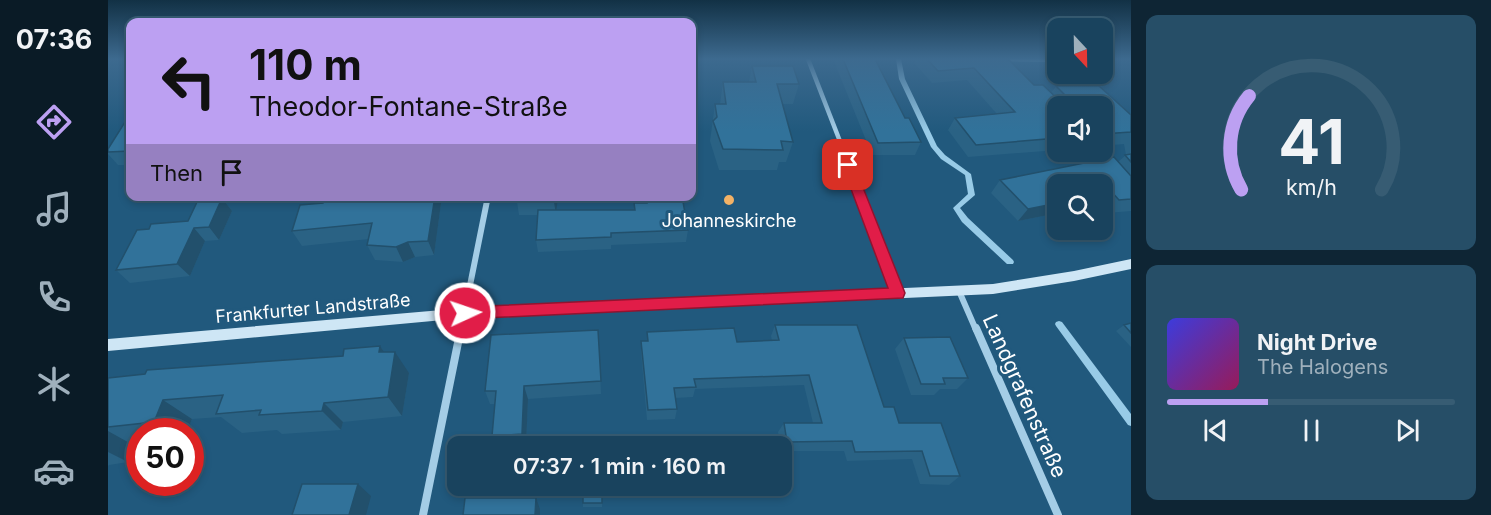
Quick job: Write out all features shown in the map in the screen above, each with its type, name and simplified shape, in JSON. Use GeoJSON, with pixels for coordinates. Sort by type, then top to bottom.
{"type":"FeatureCollection","features":[{"type":"Feature","properties":{"kind":"main road","name":"Frankfurter Landstraße"},"geometry":{"type":"LineString","coordinates":[[108,345],[465,313],[959,291],[1074,276],[1131,264]]}},
{"type":"Feature","properties":{"kind":"street"},"geometry":{"type":"LineString","coordinates":[[817,83],[898,293]]}},
{"type":"Feature","properties":{"kind":"street"},"geometry":{"type":"LineString","coordinates":[[1101,162],[1107,168]]}},
{"type":"Feature","properties":{"kind":"street"},"geometry":{"type":"LineString","coordinates":[[423,515],[487,201]]}},
{"type":"Feature","properties":{"kind":"street","name":"Landgrafenstraße"},"geometry":{"type":"LineString","coordinates":[[959,291],[1058,515]]}},
{"type":"Feature","properties":{"kind":"building"},"geometry":{"type":"Polygon","coordinates":[[[723,83],[799,83],[777,84],[793,142],[781,141],[783,150],[723,149],[713,121],[717,117],[715,104],[726,104],[723,83]]]}},
{"type":"Feature","properties":{"kind":"building"},"geometry":{"type":"Polygon","coordinates":[[[853,83],[887,83],[905,118],[909,118],[921,142],[878,143],[853,83]]]}},
{"type":"Feature","properties":{"kind":"building"},"geometry":{"type":"Polygon","coordinates":[[[988,83],[1043,85],[1055,96],[1047,96],[1047,139],[976,145],[955,118],[1015,112],[988,83]]]}},
{"type":"Feature","properties":{"kind":"building"},"geometry":{"type":"Polygon","coordinates":[[[1056,86],[1099,86],[1110,96],[1066,96],[1056,86]]]}},
{"type":"Feature","properties":{"kind":"building"},"geometry":{"type":"Polygon","coordinates":[[[1113,99],[1131,115],[1131,132],[1113,133],[1113,99]]]}},
{"type":"Feature","properties":{"kind":"building"},"geometry":{"type":"Polygon","coordinates":[[[126,120],[126,151],[108,152],[126,120]]]}},
{"type":"Feature","properties":{"kind":"building"},"geometry":{"type":"Polygon","coordinates":[[[1131,154],[1131,162],[1125,155],[1131,154]]]}},
{"type":"Feature","properties":{"kind":"building"},"geometry":{"type":"Polygon","coordinates":[[[1113,157],[1131,176],[1131,199],[1119,200],[1113,193],[1113,174],[1047,174],[1047,205],[1028,209],[1000,180],[1089,162],[1113,162],[1113,157]]]}},
{"type":"Feature","properties":{"kind":"building"},"geometry":{"type":"Polygon","coordinates":[[[198,201],[221,201],[209,227],[194,228],[177,264],[116,270],[137,230],[149,229],[151,224],[188,221],[198,201]]]}},
{"type":"Feature","properties":{"kind":"building"},"geometry":{"type":"Polygon","coordinates":[[[324,201],[434,201],[428,241],[408,242],[396,247],[367,245],[372,223],[292,231],[300,205],[323,203],[324,201]]]}},
{"type":"Feature","properties":{"kind":"building"},"geometry":{"type":"Polygon","coordinates":[[[517,201],[554,201],[554,202],[517,201]]]}},
{"type":"Feature","properties":{"kind":"building"},"geometry":{"type":"Polygon","coordinates":[[[647,201],[683,201],[688,230],[611,233],[611,237],[536,240],[538,210],[635,210],[634,203],[647,203],[647,201]]]}},
{"type":"Feature","properties":{"kind":"building"},"geometry":{"type":"Polygon","coordinates":[[[1131,323],[1131,333],[1124,325],[1131,323]]]}},
{"type":"Feature","properties":{"kind":"building"},"geometry":{"type":"Polygon","coordinates":[[[775,325],[857,325],[884,407],[894,407],[899,423],[941,423],[960,476],[930,476],[922,451],[855,452],[852,441],[792,442],[792,436],[786,436],[784,423],[822,423],[809,375],[694,379],[696,387],[674,388],[677,409],[648,410],[641,341],[648,341],[647,332],[734,328],[737,342],[779,340],[775,325]]]}},
{"type":"Feature","properties":{"kind":"building"},"geometry":{"type":"Polygon","coordinates":[[[598,330],[601,381],[524,386],[522,434],[492,436],[496,391],[485,391],[491,335],[598,330]]]}},
{"type":"Feature","properties":{"kind":"building"},"geometry":{"type":"Polygon","coordinates":[[[950,337],[968,378],[943,378],[945,384],[921,384],[904,338],[950,337]]]}},
{"type":"Feature","properties":{"kind":"building"},"geometry":{"type":"Polygon","coordinates":[[[380,346],[379,352],[395,352],[388,397],[324,403],[322,411],[259,415],[261,410],[216,414],[223,395],[163,400],[156,418],[126,418],[126,425],[108,427],[108,378],[145,374],[147,370],[343,356],[344,349],[380,346]]]}},
{"type":"Feature","properties":{"kind":"building"},"geometry":{"type":"Polygon","coordinates":[[[302,484],[358,484],[349,515],[292,515],[302,484]]]}},
{"type":"Feature","properties":{"kind":"building"},"geometry":{"type":"Polygon","coordinates":[[[583,496],[602,496],[602,503],[583,503],[583,496]]]}},
{"type":"Feature","properties":{"kind":"building"},"geometry":{"type":"Polygon","coordinates":[[[465,498],[536,498],[535,515],[463,515],[465,498]]]}},
{"type":"Feature","properties":{"kind":"waterway"},"geometry":{"type":"LineString","coordinates":[[904,83],[934,147],[943,157],[968,174],[972,195],[956,208],[965,220],[1010,262]]}},
{"type":"Feature","properties":{"kind":"waterway"},"geometry":{"type":"LineString","coordinates":[[1059,324],[1131,422]]}},
{"type":"Feature","properties":{"kind":"place","name":"Johanneskirche"},"geometry":{"type":"Point","coordinates":[729,200]}},
{"type":"Feature","properties":{"kind":"route"},"geometry":{"type":"LineString","coordinates":[[465,313],[898,293],[848,165]]}}]}
